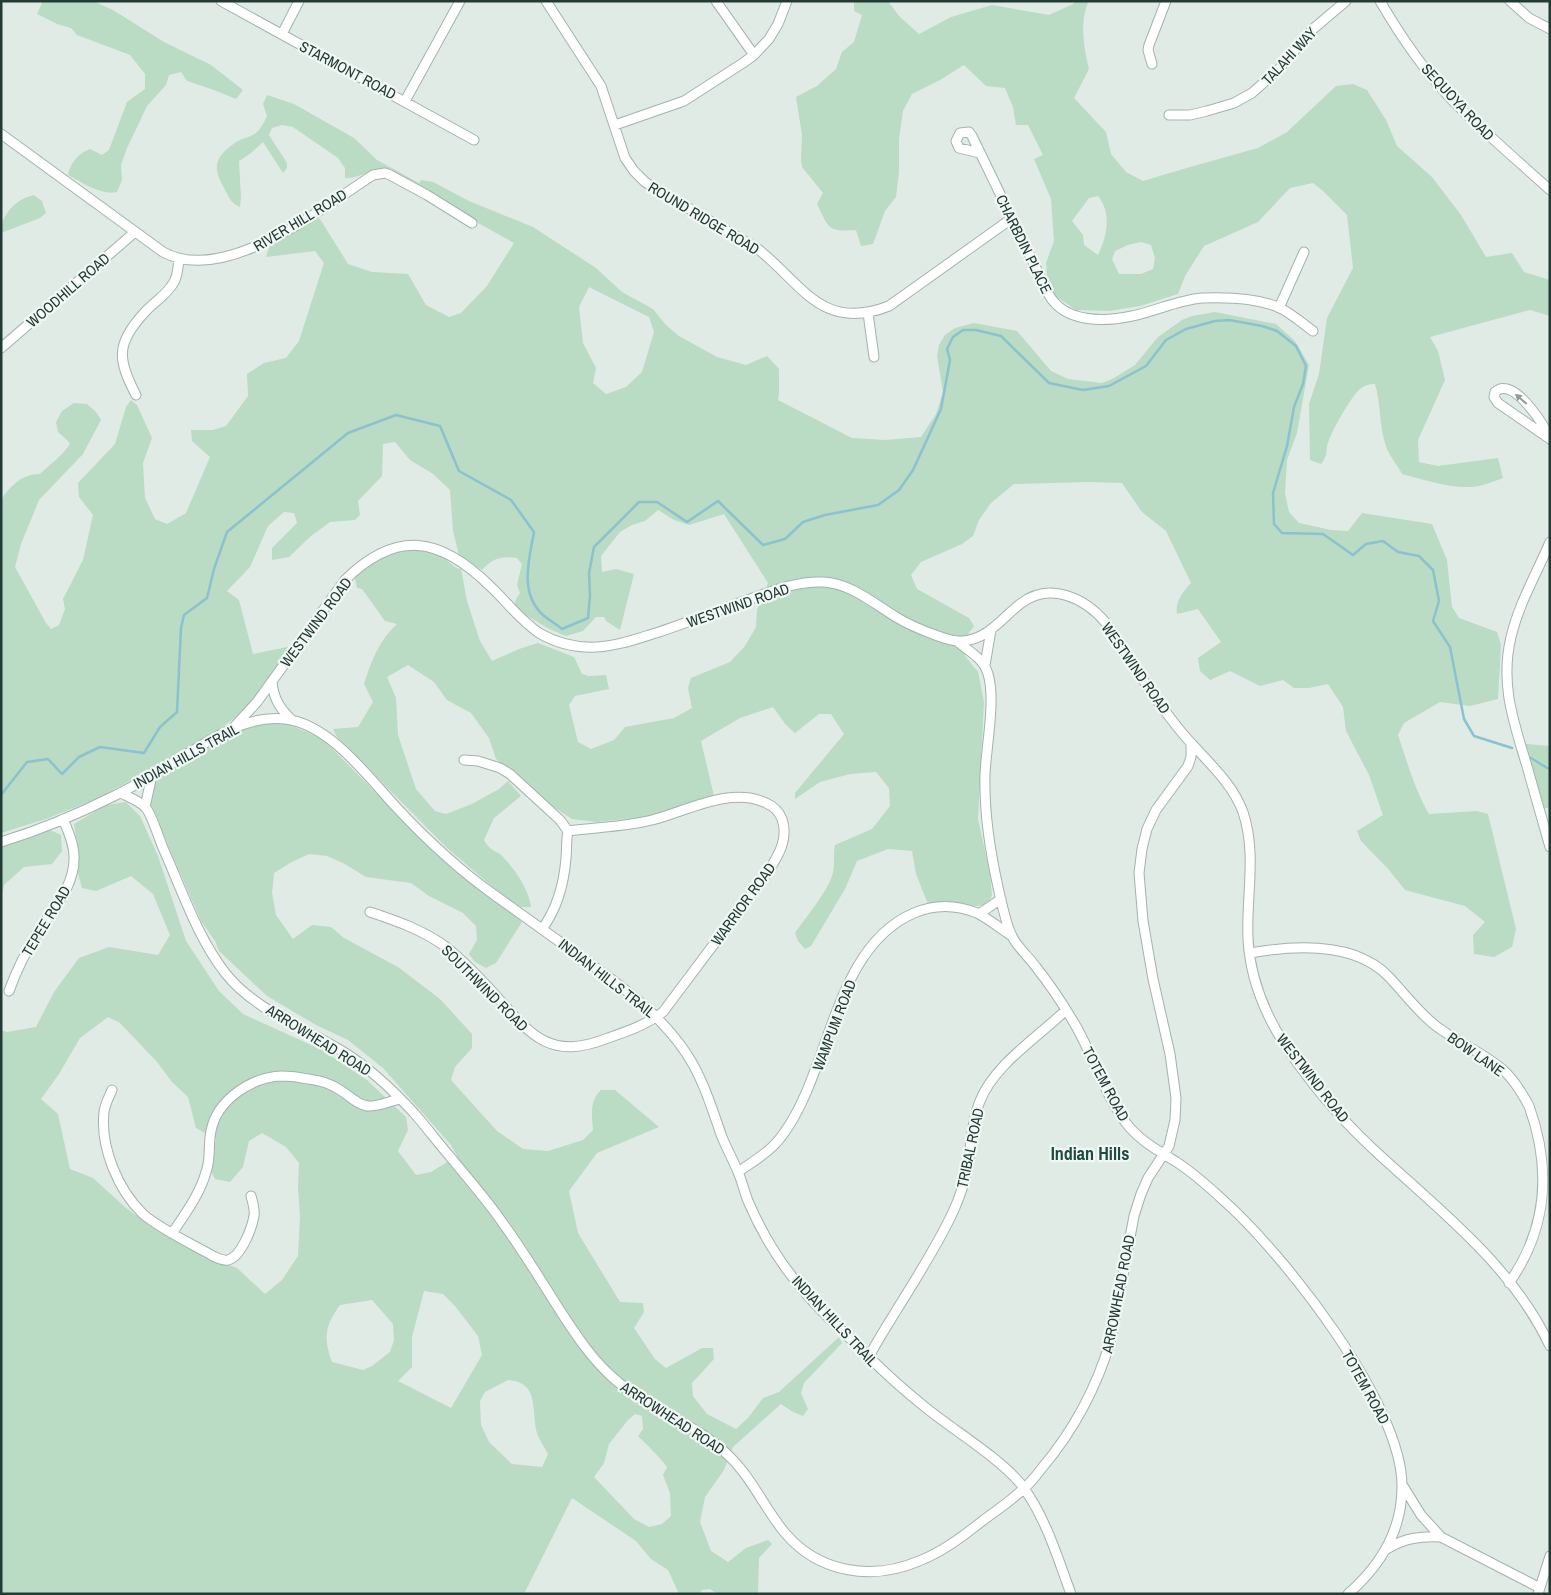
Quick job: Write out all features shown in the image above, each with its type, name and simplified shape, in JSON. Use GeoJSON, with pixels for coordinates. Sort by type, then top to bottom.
{"type":"FeatureCollection","features":[{"type":"Feature","properties":{"kind":"street","name":"STARMONT ROAD"},"geometry":{"type":"LineString","coordinates":[[221,1],[474,140]]}},
{"type":"Feature","properties":{"kind":"street"},"geometry":{"type":"LineString","coordinates":[[282,34],[299,1]]}},
{"type":"Feature","properties":{"kind":"street"},"geometry":{"type":"LineString","coordinates":[[405,101],[460,1]]}},
{"type":"Feature","properties":{"kind":"street","name":"ROUND RIDGE ROAD"},"geometry":{"type":"LineString","coordinates":[[546,1],[594,73],[604,94],[629,165],[646,182],[758,249],[779,267],[804,293],[820,305],[849,313],[868,313],[895,303],[1011,219]]}},
{"type":"Feature","properties":{"kind":"street"},"geometry":{"type":"LineString","coordinates":[[716,1],[754,55]]}},
{"type":"Feature","properties":{"kind":"street"},"geometry":{"type":"LineString","coordinates":[[615,125],[684,101],[754,55],[764,46],[775,30],[787,1]]}},
{"type":"Feature","properties":{"kind":"street"},"geometry":{"type":"LineString","coordinates":[[1152,64],[1148,50],[1149,45],[1166,1]]}},
{"type":"Feature","properties":{"kind":"street","name":"TALAHI WAY"},"geometry":{"type":"LineString","coordinates":[[1169,115],[1190,115],[1207,111],[1234,103],[1252,93],[1280,69],[1313,29],[1346,1]]}},
{"type":"Feature","properties":{"kind":"street","name":"SEQUOYA ROAD"},"geometry":{"type":"LineString","coordinates":[[1380,1],[1419,59],[1453,101],[1495,142],[1550,190]]}},
{"type":"Feature","properties":{"kind":"street"},"geometry":{"type":"LineString","coordinates":[[1510,1],[1550,36]]}},
{"type":"Feature","properties":{"kind":"street"},"geometry":{"type":"LineString","coordinates":[[1538,24],[1550,29]]}},
{"type":"Feature","properties":{"kind":"street","name":"RIVER HILL ROAD"},"geometry":{"type":"LineString","coordinates":[[1,134],[134,232],[163,252],[179,259],[197,260],[247,251],[285,232],[379,173],[390,175],[426,194],[472,223]]}},
{"type":"Feature","properties":{"kind":"street","name":"CHARBDIN PLACE"},"geometry":{"type":"LineString","coordinates":[[980,153],[1052,301],[1060,309],[1070,314],[1093,319],[1121,318],[1184,301],[1205,298],[1249,300],[1279,308],[1313,331]]}},
{"type":"Feature","properties":{"kind":"street","name":"WOODHILL ROAD"},"geometry":{"type":"LineString","coordinates":[[1,348],[134,232]]}},
{"type":"Feature","properties":{"kind":"street"},"geometry":{"type":"LineString","coordinates":[[1279,308],[1304,252]]}},
{"type":"Feature","properties":{"kind":"street"},"geometry":{"type":"LineString","coordinates":[[136,394],[128,381],[122,361],[124,345],[141,317],[168,291],[176,280],[179,259]]}},
{"type":"Feature","properties":{"kind":"street"},"geometry":{"type":"LineString","coordinates":[[868,313],[874,357]]}},
{"type":"Feature","properties":{"kind":"street"},"geometry":{"type":"LineString","coordinates":[[1500,388],[1506,388],[1521,398],[1537,416],[1550,438],[1498,403],[1494,397],[1495,392],[1500,388]]}},
{"type":"Feature","properties":{"kind":"street"},"geometry":{"type":"LineString","coordinates":[[1550,542],[1516,619],[1506,662],[1506,681],[1511,714],[1550,847]]}},
{"type":"Feature","properties":{"kind":"street","name":"WESTWIND ROAD"},"geometry":{"type":"LineString","coordinates":[[234,728],[272,683],[345,580],[356,569],[383,552],[403,546],[416,545],[437,549],[466,564],[530,626],[551,639],[572,645],[597,647],[623,643],[680,625],[776,590],[811,582],[836,584],[852,590],[916,627],[958,642],[977,638],[991,630],[1021,603],[1036,596],[1056,594],[1078,599],[1098,614],[1106,623],[1155,698],[1191,743],[1210,762],[1234,794],[1242,811],[1248,830],[1251,854],[1248,938],[1251,969],[1262,1003],[1273,1026],[1300,1066],[1347,1122],[1466,1233],[1510,1283],[1534,1317],[1550,1346]]}},
{"type":"Feature","properties":{"kind":"street","name":"TOTEM ROAD"},"geometry":{"type":"LineString","coordinates":[[991,630],[985,665],[989,675],[991,693],[985,778],[987,816],[1001,899],[1012,936],[1041,973],[1066,1010],[1116,1107],[1128,1125],[1138,1136],[1203,1182],[1226,1202],[1293,1276],[1360,1371],[1374,1396],[1394,1444],[1402,1486],[1398,1517],[1387,1549]]}},
{"type":"Feature","properties":{"kind":"street"},"geometry":{"type":"LineString","coordinates":[[958,642],[985,665]]}},
{"type":"Feature","properties":{"kind":"street","name":"WESTWIND ROAD"},"geometry":{"type":"LineString","coordinates":[[272,683],[277,702],[284,713],[292,720]]}},
{"type":"Feature","properties":{"kind":"street","name":"INDIAN HILLS TRAIL"},"geometry":{"type":"LineString","coordinates":[[1,842],[63,820],[120,793],[234,728],[266,719],[292,720],[302,723],[331,740],[446,856],[491,893],[610,978],[656,1017],[686,1052],[695,1068],[738,1172],[746,1198],[778,1257],[812,1301],[881,1370],[925,1408],[1003,1467],[1020,1484],[1034,1504],[1047,1530],[1071,1594]]}},
{"type":"Feature","properties":{"kind":"street","name":"ARROWHEAD ROAD"},"geometry":{"type":"LineString","coordinates":[[146,807],[201,933],[218,963],[233,982],[257,1002],[339,1049],[366,1066],[384,1081],[414,1113],[502,1222],[576,1334],[606,1372],[624,1388],[648,1404],[696,1430],[730,1456],[740,1467],[777,1523],[796,1545],[808,1555],[825,1564],[855,1572],[878,1572],[902,1568],[945,1548],[1024,1489],[1066,1438],[1093,1388],[1105,1359],[1111,1339],[1134,1216],[1140,1194],[1169,1146],[1175,1120],[1175,1080],[1153,979],[1143,921],[1140,873],[1143,844],[1151,819],[1188,766],[1191,757],[1191,743]]}},
{"type":"Feature","properties":{"kind":"street"},"geometry":{"type":"LineString","coordinates":[[464,760],[478,761],[500,768],[510,774],[560,820],[568,831],[566,865],[560,891],[548,921],[542,929]]}},
{"type":"Feature","properties":{"kind":"street"},"geometry":{"type":"LineString","coordinates":[[1188,766],[1200,761],[1210,762]]}},
{"type":"Feature","properties":{"kind":"street"},"geometry":{"type":"LineString","coordinates":[[120,793],[146,807],[152,775]]}},
{"type":"Feature","properties":{"kind":"street","name":"WARRIOR ROAD"},"geometry":{"type":"LineString","coordinates":[[568,831],[652,820],[735,797],[754,798],[762,801],[775,808],[780,815],[784,826],[784,836],[778,856],[663,1012],[656,1017]]}},
{"type":"Feature","properties":{"kind":"street","name":"TEPEE ROAD"},"geometry":{"type":"LineString","coordinates":[[9,991],[21,962],[64,894],[72,876],[74,850],[63,820]]}},
{"type":"Feature","properties":{"kind":"street"},"geometry":{"type":"LineString","coordinates":[[979,914],[1001,899]]}},
{"type":"Feature","properties":{"kind":"street","name":"WAMPUM ROAD"},"geometry":{"type":"LineString","coordinates":[[738,1172],[775,1145],[791,1122],[813,1078],[847,987],[858,966],[881,936],[904,918],[927,908],[956,907],[979,914],[1012,936]]}},
{"type":"Feature","properties":{"kind":"street","name":"SOUTHWIND ROAD"},"geometry":{"type":"LineString","coordinates":[[370,912],[406,924],[440,943],[470,969],[530,1032],[546,1042],[566,1047],[587,1045],[644,1025],[656,1017]]}},
{"type":"Feature","properties":{"kind":"street","name":"BOW LANE"},"geometry":{"type":"LineString","coordinates":[[1250,953],[1307,948],[1345,952],[1363,958],[1378,967],[1389,977],[1422,1015],[1483,1055],[1503,1070],[1513,1081],[1532,1111],[1541,1133],[1548,1163],[1548,1183],[1539,1224],[1522,1262],[1510,1283]]}},
{"type":"Feature","properties":{"kind":"street","name":"TRIBAL ROAD"},"geometry":{"type":"LineString","coordinates":[[868,1356],[942,1236],[954,1210],[968,1167],[978,1107],[988,1085],[1006,1065],[1066,1010]]}},
{"type":"Feature","properties":{"kind":"street"},"geometry":{"type":"LineString","coordinates":[[172,1232],[201,1185],[206,1172],[214,1119],[226,1101],[242,1089],[260,1080],[273,1077],[295,1076],[328,1084],[340,1089],[361,1104],[367,1106],[400,1099]]}},
{"type":"Feature","properties":{"kind":"street"},"geometry":{"type":"LineString","coordinates":[[112,1090],[105,1106],[103,1122],[106,1142],[118,1179],[132,1201],[153,1221],[221,1259],[229,1260],[234,1257],[246,1240],[252,1225],[254,1208],[251,1196]]}},
{"type":"Feature","properties":{"kind":"street","name":"TOTEM ROAD"},"geometry":{"type":"LineString","coordinates":[[1402,1486],[1421,1515],[1441,1537],[1539,1591]]}},
{"type":"Feature","properties":{"kind":"street","name":"TOTEM ROAD"},"geometry":{"type":"LineString","coordinates":[[1387,1549],[1410,1538],[1425,1536],[1441,1537]]}},
{"type":"Feature","properties":{"kind":"street"},"geometry":{"type":"LineString","coordinates":[[1348,1594],[1375,1567],[1387,1549]]}},
{"type":"Feature","properties":{"kind":"street"},"geometry":{"type":"LineString","coordinates":[[1539,1591],[1550,1556]]}},
{"type":"Feature","properties":{"kind":"green space"},"geometry":{"type":"Polygon","coordinates":[[[43,1],[93,1],[113,10],[164,42],[211,65],[243,90],[236,99],[187,81],[181,72],[169,75],[166,85],[147,106],[127,148],[121,165],[122,180],[117,192],[111,193],[92,188],[68,175],[71,166],[79,156],[90,149],[102,155],[109,150],[127,102],[145,89],[145,74],[130,55],[77,35],[71,28],[57,24],[37,14],[43,1]]]}},
{"type":"Feature","properties":{"kind":"green space"},"geometry":{"type":"Polygon","coordinates":[[[854,1],[888,1],[899,16],[919,34],[951,17],[992,5],[1049,15],[1073,4],[1075,1],[1089,1],[1083,26],[1085,53],[1089,69],[1074,98],[1106,132],[1111,154],[1126,172],[1143,181],[1258,148],[1287,132],[1336,86],[1353,84],[1367,90],[1386,120],[1397,146],[1432,177],[1461,215],[1486,257],[1512,253],[1524,272],[1550,280],[1550,316],[1530,310],[1430,337],[1438,351],[1445,380],[1418,440],[1419,462],[1438,466],[1498,458],[1503,478],[1478,486],[1461,487],[1435,483],[1402,474],[1386,446],[1375,384],[1367,385],[1356,393],[1333,430],[1325,458],[1321,464],[1310,460],[1309,404],[1319,374],[1327,318],[1353,268],[1347,215],[1313,183],[1290,188],[1258,222],[1204,246],[1185,276],[1178,294],[1140,306],[1109,311],[1076,310],[1054,295],[1047,276],[1046,263],[1054,241],[1051,199],[1034,159],[1043,155],[1028,125],[1016,125],[1013,107],[1005,88],[986,86],[964,65],[912,94],[903,111],[899,139],[899,172],[896,197],[885,211],[873,244],[861,246],[856,230],[840,230],[831,227],[827,224],[817,204],[823,193],[802,167],[802,135],[796,97],[817,86],[836,69],[842,52],[854,42],[862,15],[854,11],[854,1]],[[1098,196],[1089,198],[1072,221],[1083,235],[1084,245],[1098,255],[1106,233],[1107,217],[1098,196]],[[1141,242],[1115,251],[1112,259],[1119,274],[1141,274],[1153,269],[1155,258],[1151,245],[1141,242]]]}},
{"type":"Feature","properties":{"kind":"green space"},"geometry":{"type":"Polygon","coordinates":[[[267,95],[294,104],[354,138],[377,160],[419,183],[421,180],[433,182],[469,201],[533,227],[596,268],[622,292],[653,309],[666,325],[679,336],[717,357],[746,365],[767,356],[779,369],[778,400],[852,438],[886,440],[921,437],[936,414],[943,392],[937,356],[939,345],[945,335],[955,328],[974,323],[1017,331],[1051,371],[1068,379],[1102,383],[1135,365],[1158,337],[1182,320],[1192,316],[1215,312],[1276,324],[1295,341],[1309,365],[1297,433],[1287,460],[1285,493],[1289,512],[1299,523],[1331,530],[1348,531],[1362,513],[1432,524],[1447,560],[1452,607],[1459,618],[1497,632],[1501,645],[1498,699],[1470,706],[1440,702],[1404,723],[1398,735],[1415,786],[1429,814],[1477,811],[1488,814],[1516,929],[1512,947],[1494,957],[1474,954],[1473,935],[1485,922],[1465,906],[1405,890],[1361,841],[1357,831],[1383,815],[1369,775],[1346,731],[1343,707],[1328,684],[1309,688],[1294,688],[1283,680],[1260,686],[1230,671],[1210,680],[1200,671],[1198,658],[1221,642],[1198,609],[1177,614],[1178,601],[1191,583],[1166,531],[1142,512],[1122,483],[1014,484],[991,503],[979,520],[973,536],[962,544],[921,562],[911,575],[917,589],[969,618],[974,626],[968,634],[965,656],[978,672],[984,702],[978,819],[990,874],[992,896],[986,905],[975,906],[961,903],[928,904],[916,874],[912,851],[888,849],[857,861],[845,889],[811,946],[805,949],[798,941],[795,933],[831,879],[834,869],[835,845],[872,829],[890,806],[889,788],[876,772],[850,774],[820,782],[795,799],[795,793],[844,734],[831,714],[819,714],[795,733],[786,725],[773,707],[740,718],[701,741],[714,796],[645,817],[597,822],[572,819],[543,800],[496,759],[489,738],[471,713],[447,700],[434,682],[408,665],[387,677],[396,698],[398,735],[416,789],[435,811],[446,814],[472,804],[499,789],[508,781],[521,796],[494,818],[484,840],[509,863],[525,887],[531,907],[516,907],[447,848],[337,737],[333,729],[358,727],[373,702],[364,684],[376,652],[385,637],[397,624],[385,621],[362,589],[357,588],[355,579],[357,573],[383,558],[401,551],[420,550],[437,554],[461,569],[467,601],[480,641],[492,661],[538,643],[574,657],[582,674],[589,676],[606,675],[609,689],[575,696],[569,705],[578,742],[591,749],[614,740],[625,727],[674,718],[692,708],[688,688],[691,678],[730,662],[745,646],[756,627],[757,610],[768,583],[724,514],[689,525],[674,520],[658,510],[645,521],[632,525],[620,532],[601,556],[602,572],[616,569],[634,574],[620,630],[606,621],[604,617],[596,617],[583,631],[566,636],[549,629],[516,609],[515,601],[520,593],[517,585],[522,564],[517,558],[506,557],[498,559],[482,570],[459,555],[453,531],[450,490],[433,474],[410,460],[395,442],[383,444],[382,476],[358,501],[360,515],[355,520],[330,522],[311,536],[289,557],[272,560],[272,548],[297,523],[294,513],[284,512],[268,526],[250,567],[227,591],[239,600],[253,654],[292,646],[267,683],[241,713],[186,751],[96,799],[46,819],[1,833],[1,500],[18,481],[28,476],[40,474],[68,447],[70,443],[58,432],[56,422],[62,411],[74,403],[87,404],[96,412],[101,420],[83,454],[39,500],[21,544],[15,567],[51,629],[59,625],[65,609],[63,599],[83,560],[93,515],[79,497],[78,483],[115,444],[126,407],[131,400],[137,405],[152,438],[143,463],[145,498],[155,519],[167,524],[186,513],[210,457],[192,441],[191,430],[213,430],[226,426],[248,396],[247,374],[264,363],[286,358],[299,341],[324,263],[315,251],[266,257],[269,247],[311,220],[320,219],[348,264],[372,272],[408,274],[426,305],[449,317],[461,313],[487,286],[514,243],[382,169],[345,178],[345,168],[338,158],[293,127],[282,125],[272,128],[269,135],[287,163],[287,168],[283,173],[263,142],[239,161],[240,207],[230,198],[219,178],[217,172],[218,160],[231,146],[259,130],[267,116],[263,104],[267,95]],[[589,287],[579,307],[583,343],[596,368],[593,383],[606,394],[626,387],[642,372],[654,332],[649,317],[589,287]]]}},
{"type":"Feature","properties":{"kind":"green space"},"geometry":{"type":"Polygon","coordinates":[[[34,195],[42,201],[46,213],[40,218],[1,233],[4,220],[11,208],[21,200],[34,195]]]}},
{"type":"Feature","properties":{"kind":"green space"},"geometry":{"type":"Polygon","coordinates":[[[260,724],[288,724],[323,739],[432,850],[522,922],[496,963],[486,968],[475,962],[469,954],[477,940],[476,926],[463,913],[429,896],[411,883],[366,877],[327,856],[309,854],[274,873],[272,893],[276,915],[293,939],[312,925],[331,927],[344,938],[398,967],[440,999],[472,1034],[472,1048],[455,1067],[451,1080],[497,1131],[523,1149],[548,1151],[583,1140],[593,1130],[593,1104],[601,1090],[615,1090],[659,1127],[597,1153],[569,1191],[578,1233],[620,1302],[643,1303],[644,1312],[634,1328],[655,1359],[666,1368],[702,1348],[713,1348],[714,1359],[692,1383],[693,1396],[707,1414],[736,1429],[748,1418],[763,1398],[779,1392],[839,1337],[842,1343],[804,1383],[801,1393],[808,1409],[803,1416],[781,1404],[733,1447],[724,1470],[705,1497],[700,1522],[711,1551],[728,1562],[746,1548],[768,1540],[772,1544],[759,1558],[758,1594],[717,1594],[710,1589],[702,1590],[699,1594],[679,1594],[668,1570],[651,1559],[636,1541],[572,1498],[524,1594],[1,1594],[1,1030],[7,1032],[36,1027],[54,992],[79,958],[109,947],[158,955],[170,935],[153,894],[131,876],[96,891],[82,888],[77,870],[78,849],[74,824],[106,805],[126,802],[140,816],[158,856],[186,941],[219,991],[243,1014],[322,1050],[367,1080],[406,1117],[408,1130],[398,1151],[416,1175],[431,1172],[457,1156],[451,1145],[383,1068],[348,1040],[316,1025],[267,996],[219,951],[215,941],[201,921],[151,806],[151,794],[155,783],[186,760],[247,728],[260,724]],[[108,1017],[80,1038],[59,1074],[41,1099],[58,1114],[70,1169],[93,1178],[126,1208],[156,1230],[203,1255],[237,1268],[265,1294],[282,1280],[298,1256],[300,1217],[299,1163],[286,1147],[262,1133],[249,1141],[243,1167],[230,1182],[215,1179],[210,1169],[216,1139],[196,1128],[188,1097],[172,1082],[157,1062],[120,1023],[108,1017]],[[424,1291],[412,1337],[412,1367],[398,1381],[451,1408],[482,1355],[478,1336],[455,1306],[443,1294],[424,1291]],[[372,1300],[340,1305],[331,1319],[327,1332],[327,1345],[332,1362],[363,1370],[372,1366],[390,1352],[394,1340],[393,1324],[372,1300]],[[508,1380],[485,1392],[480,1401],[481,1425],[489,1442],[512,1464],[542,1467],[548,1454],[537,1432],[532,1397],[524,1385],[508,1380]],[[635,1414],[609,1444],[604,1463],[594,1477],[634,1519],[649,1527],[662,1524],[671,1516],[670,1493],[663,1475],[667,1467],[638,1436],[643,1429],[642,1416],[635,1414]]]}},
{"type":"Feature","properties":{"kind":"green space"},"geometry":{"type":"Polygon","coordinates":[[[1526,744],[1550,746],[1550,808],[1543,808],[1526,744]]]}},
{"type":"Feature","properties":{"kind":"green space"},"geometry":{"type":"Polygon","coordinates":[[[50,830],[61,835],[62,851],[52,864],[24,867],[4,885],[1,898],[1,846],[50,830]]]}},
{"type":"Feature","properties":{"kind":"waterway"},"geometry":{"type":"LineString","coordinates":[[1,795],[27,762],[48,759],[62,774],[79,757],[100,747],[144,753],[160,727],[177,712],[181,628],[184,615],[207,598],[214,569],[227,532],[348,433],[396,415],[440,426],[459,471],[511,500],[534,532],[528,565],[528,586],[531,597],[543,615],[562,629],[588,618],[590,596],[589,573],[594,547],[639,502],[657,502],[687,522],[718,501],[763,545],[785,539],[803,522],[825,515],[878,505],[899,490],[913,470],[941,409],[950,360],[947,349],[953,337],[963,330],[976,330],[1001,336],[1049,383],[1083,390],[1109,386],[1146,366],[1166,340],[1186,329],[1215,321],[1229,320],[1262,326],[1277,331],[1296,346],[1306,366],[1303,384],[1294,407],[1287,446],[1273,493],[1274,524],[1282,533],[1323,534],[1353,555],[1366,544],[1383,541],[1398,552],[1419,556],[1433,570],[1439,601],[1433,621],[1450,647],[1464,719],[1474,736],[1512,748]]}},
{"type":"Feature","properties":{"kind":"waterway"},"geometry":{"type":"LineString","coordinates":[[1531,758],[1550,768]]}},
{"type":"Feature","properties":{"kind":"district","name":"Indian Hills"},"geometry":{"type":"Point","coordinates":[1090,1153]}}]}
